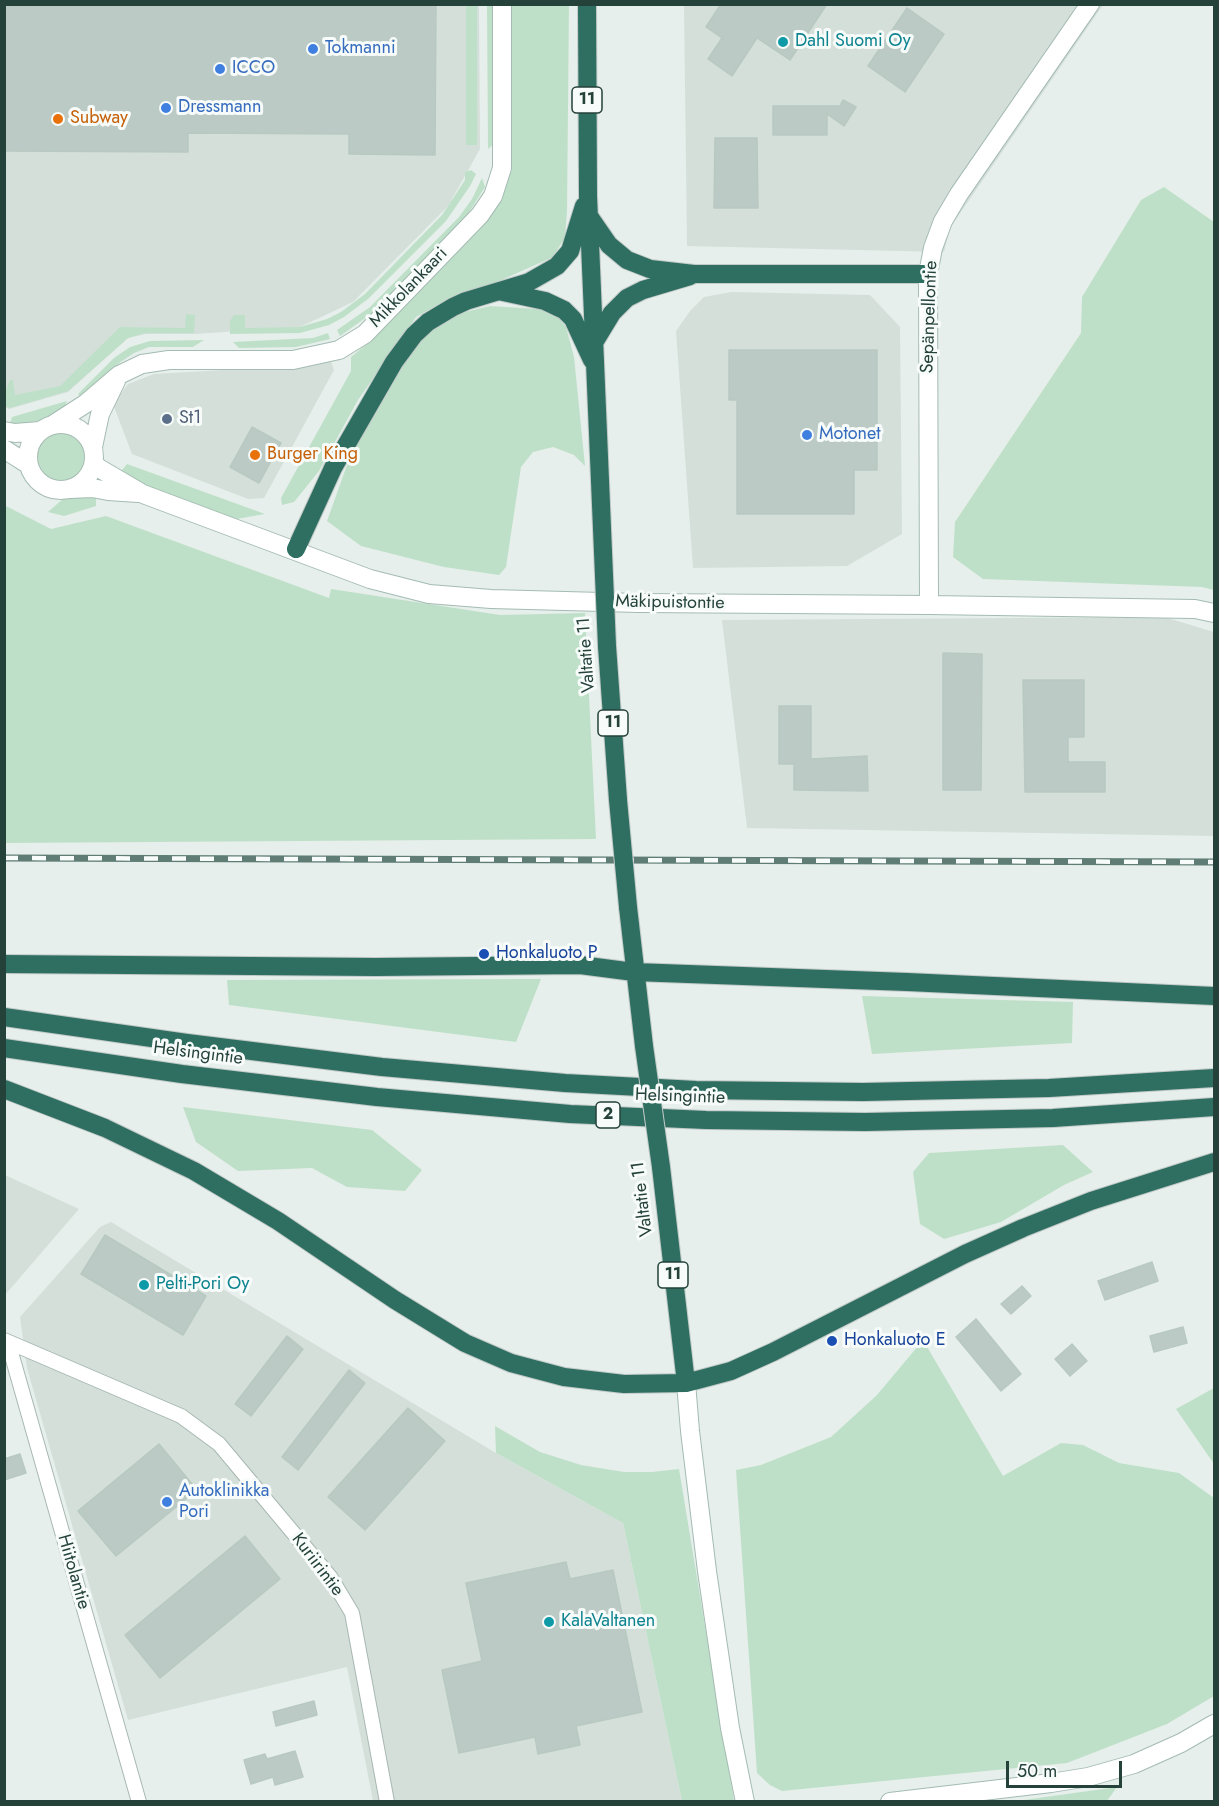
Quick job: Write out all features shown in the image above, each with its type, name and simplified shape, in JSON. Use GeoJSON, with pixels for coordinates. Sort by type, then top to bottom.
{"type":"FeatureCollection","features":[{"type":"Feature","properties":{"kind":"highway","name":"11"},"geometry":{"type":"LineString","coordinates":[[587,4],[588,196],[596,370]]}},
{"type":"Feature","properties":{"kind":"highway"},"geometry":{"type":"LineString","coordinates":[[296,549],[333,468],[394,362],[414,335],[428,322],[466,301],[529,282],[546,274],[570,251],[588,196]]}},
{"type":"Feature","properties":{"kind":"highway"},"geometry":{"type":"LineString","coordinates":[[589,215],[609,245],[627,260],[650,269],[694,274],[928,274]]}},
{"type":"Feature","properties":{"kind":"highway"},"geometry":{"type":"LineString","coordinates":[[595,341],[612,313],[627,298],[694,274]]}},
{"type":"Feature","properties":{"kind":"highway"},"geometry":{"type":"LineString","coordinates":[[501,291],[545,301],[564,310],[573,319],[596,370]]}},
{"type":"Feature","properties":{"kind":"highway","name":"Valtatie 11"},"geometry":{"type":"LineString","coordinates":[[596,370],[607,646],[618,800],[634,972],[661,1167],[686,1383]]}},
{"type":"Feature","properties":{"kind":"highway"},"geometry":{"type":"LineString","coordinates":[[4,964],[352,967],[580,965],[634,972],[1215,996]]}},
{"type":"Feature","properties":{"kind":"highway","name":"Helsingintie"},"geometry":{"type":"LineString","coordinates":[[4,1017],[382,1067],[565,1083],[696,1090],[862,1092],[1049,1088],[1215,1078]]}},
{"type":"Feature","properties":{"kind":"highway","name":"Helsingintie"},"geometry":{"type":"LineString","coordinates":[[4,1048],[182,1074],[377,1097],[582,1114],[706,1120],[866,1122],[1053,1118],[1215,1107]]}},
{"type":"Feature","properties":{"kind":"highway"},"geometry":{"type":"LineString","coordinates":[[4,1089],[105,1128],[194,1171],[278,1221],[395,1300],[465,1342],[511,1363],[564,1377],[624,1384],[686,1383],[731,1371],[773,1352],[956,1258],[1023,1228],[1091,1201],[1215,1162]]}},
{"type":"Feature","properties":{"kind":"street","name":"Mikkolankaari"},"geometry":{"type":"LineString","coordinates":[[47,427],[85,404],[119,375],[142,364],[169,360],[293,360],[339,350],[365,334],[480,215],[493,196],[502,168],[502,4]]}},
{"type":"Feature","properties":{"kind":"street","name":"Sepänpellontie"},"geometry":{"type":"LineString","coordinates":[[929,604],[928,274],[933,248],[943,221],[959,194],[1090,4]]}},
{"type":"Feature","properties":{"kind":"street"},"geometry":{"type":"LineString","coordinates":[[47,427],[32,440],[28,454],[29,465],[35,477],[44,485],[61,490],[69,489],[82,482],[90,473],[100,414],[119,375]]}},
{"type":"Feature","properties":{"kind":"street"},"geometry":{"type":"LineString","coordinates":[[4,431],[15,433],[71,425],[84,433],[93,455]]}},
{"type":"Feature","properties":{"kind":"street"},"geometry":{"type":"LineString","coordinates":[[4,449],[29,465]]}},
{"type":"Feature","properties":{"kind":"street","name":"Mäkipuistontie"},"geometry":{"type":"LineString","coordinates":[[93,455],[97,467],[143,494],[296,549],[370,579],[429,594],[639,603],[929,604],[1196,609],[1215,613]]}},
{"type":"Feature","properties":{"kind":"street","name":"Mäkipuistontie"},"geometry":{"type":"LineString","coordinates":[[69,489],[92,488],[143,494]]}},
{"type":"Feature","properties":{"kind":"street","name":"Hiitolantie"},"geometry":{"type":"LineString","coordinates":[[6,1341],[139,1802]]}},
{"type":"Feature","properties":{"kind":"street","name":"Kuriirintie"},"geometry":{"type":"LineString","coordinates":[[6,1341],[181,1416],[219,1444],[331,1578],[352,1613],[387,1802]]}},
{"type":"Feature","properties":{"kind":"street"},"geometry":{"type":"LineString","coordinates":[[686,1383],[707,1571],[730,1728],[745,1802]]}},
{"type":"Feature","properties":{"kind":"street"},"geometry":{"type":"LineString","coordinates":[[890,1802],[1008,1789],[1088,1777],[1134,1764],[1181,1743],[1215,1724]]}},
{"type":"Feature","properties":{"kind":"shaded area"},"geometry":{"type":"Polygon","coordinates":[[[4,5],[479,5],[480,149],[448,206],[353,302],[300,327],[194,334],[146,334],[128,338],[68,392],[9,409],[4,407],[4,5]]]}},
{"type":"Feature","properties":{"kind":"shaded area"},"geometry":{"type":"Polygon","coordinates":[[[684,5],[1103,5],[950,228],[944,252],[687,246],[684,5]]]}},
{"type":"Feature","properties":{"kind":"shaded area"},"geometry":{"type":"Polygon","coordinates":[[[731,292],[870,295],[900,327],[902,534],[847,566],[693,568],[676,331],[690,311],[704,297],[731,292]]]}},
{"type":"Feature","properties":{"kind":"shaded area"},"geometry":{"type":"Polygon","coordinates":[[[330,359],[334,370],[264,498],[248,499],[132,454],[113,404],[128,384],[154,374],[289,369],[330,359]]]}},
{"type":"Feature","properties":{"kind":"shaded area"},"geometry":{"type":"Polygon","coordinates":[[[1164,617],[1214,632],[1214,836],[747,828],[722,620],[1164,617]]]}},
{"type":"Feature","properties":{"kind":"shaded area"},"geometry":{"type":"Polygon","coordinates":[[[5,1175],[79,1209],[5,1295],[5,1175]]]}},
{"type":"Feature","properties":{"kind":"shaded area"},"geometry":{"type":"Polygon","coordinates":[[[111,1222],[496,1453],[623,1523],[682,1801],[373,1801],[347,1667],[128,1720],[27,1368],[20,1317],[100,1227],[111,1222]]]}},
{"type":"Feature","properties":{"kind":"green space"},"geometry":{"type":"Polygon","coordinates":[[[466,5],[477,5],[477,145],[466,145],[466,5]]]}},
{"type":"Feature","properties":{"kind":"green space"},"geometry":{"type":"Polygon","coordinates":[[[487,5],[495,5],[497,141],[488,149],[487,5]]]}},
{"type":"Feature","properties":{"kind":"green space"},"geometry":{"type":"Polygon","coordinates":[[[511,5],[569,5],[565,237],[553,257],[488,286],[450,298],[416,317],[358,400],[319,471],[294,502],[282,505],[281,498],[351,371],[351,357],[373,339],[487,220],[500,201],[512,169],[511,5]]]}},
{"type":"Feature","properties":{"kind":"green space"},"geometry":{"type":"Polygon","coordinates":[[[471,170],[476,174],[446,221],[368,299],[344,317],[329,325],[300,333],[230,334],[230,321],[234,315],[245,315],[245,328],[300,327],[341,312],[365,294],[442,215],[465,180],[465,172],[471,170]]]}},
{"type":"Feature","properties":{"kind":"green space"},"geometry":{"type":"Polygon","coordinates":[[[482,178],[485,187],[463,222],[371,314],[340,336],[337,330],[370,307],[459,217],[472,199],[482,178]]]}},
{"type":"Feature","properties":{"kind":"green space"},"geometry":{"type":"Polygon","coordinates":[[[1164,187],[1214,222],[1214,590],[1202,587],[983,579],[953,557],[955,522],[1081,333],[1082,297],[1141,200],[1164,187]]]}},
{"type":"Feature","properties":{"kind":"green space"},"geometry":{"type":"Polygon","coordinates":[[[490,306],[538,309],[556,315],[566,327],[574,357],[585,466],[574,455],[553,447],[533,452],[521,467],[506,567],[499,575],[444,567],[361,546],[327,521],[352,451],[403,362],[428,332],[461,313],[490,306]]]}},
{"type":"Feature","properties":{"kind":"green space"},"geometry":{"type":"Polygon","coordinates":[[[186,314],[195,315],[194,333],[145,333],[128,338],[68,391],[10,408],[5,406],[5,392],[10,380],[13,380],[15,395],[60,386],[120,327],[185,328],[186,314]]]}},
{"type":"Feature","properties":{"kind":"green space"},"geometry":{"type":"Polygon","coordinates":[[[328,333],[330,339],[296,347],[239,348],[233,342],[313,338],[328,333]]]}},
{"type":"Feature","properties":{"kind":"green space"},"geometry":{"type":"Polygon","coordinates":[[[204,340],[193,347],[149,347],[134,353],[119,363],[83,399],[78,394],[114,358],[130,347],[150,341],[204,340]]]}},
{"type":"Feature","properties":{"kind":"green space"},"geometry":{"type":"Polygon","coordinates":[[[67,401],[64,408],[42,420],[10,424],[12,417],[67,401]]]}},
{"type":"Feature","properties":{"kind":"green space"},"geometry":{"type":"Polygon","coordinates":[[[56,432],[66,432],[79,439],[86,452],[86,462],[79,475],[66,482],[56,482],[47,478],[40,471],[36,462],[36,452],[40,443],[47,436],[56,432]]]}},
{"type":"Feature","properties":{"kind":"green space"},"geometry":{"type":"Polygon","coordinates":[[[127,464],[265,514],[231,520],[135,483],[119,474],[127,464]]]}},
{"type":"Feature","properties":{"kind":"green space"},"geometry":{"type":"Polygon","coordinates":[[[96,495],[96,506],[64,516],[48,512],[64,498],[96,495]]]}},
{"type":"Feature","properties":{"kind":"green space"},"geometry":{"type":"Polygon","coordinates":[[[4,505],[51,529],[106,516],[329,598],[331,589],[500,615],[585,613],[596,839],[5,843],[4,505]]]}},
{"type":"Feature","properties":{"kind":"green space"},"geometry":{"type":"Polygon","coordinates":[[[541,979],[516,1042],[229,1005],[227,980],[541,979]]]}},
{"type":"Feature","properties":{"kind":"green space"},"geometry":{"type":"Polygon","coordinates":[[[862,996],[1073,1002],[1072,1043],[872,1054],[862,996]]]}},
{"type":"Feature","properties":{"kind":"green space"},"geometry":{"type":"Polygon","coordinates":[[[183,1107],[372,1130],[422,1170],[405,1191],[347,1187],[312,1168],[238,1171],[196,1142],[183,1107]]]}},
{"type":"Feature","properties":{"kind":"green space"},"geometry":{"type":"Polygon","coordinates":[[[1063,1145],[1093,1172],[1064,1185],[1001,1222],[944,1239],[920,1224],[913,1172],[929,1153],[1063,1145]]]}},
{"type":"Feature","properties":{"kind":"green space"},"geometry":{"type":"Polygon","coordinates":[[[923,1340],[1003,1476],[1061,1443],[1083,1445],[1119,1463],[1179,1473],[1214,1498],[1214,1696],[1167,1724],[1067,1763],[782,1791],[770,1785],[757,1773],[736,1470],[761,1465],[831,1437],[877,1395],[923,1340]]]}},
{"type":"Feature","properties":{"kind":"green space"},"geometry":{"type":"Polygon","coordinates":[[[1214,1388],[1214,1464],[1176,1409],[1214,1388]]]}},
{"type":"Feature","properties":{"kind":"green space"},"geometry":{"type":"Polygon","coordinates":[[[495,1426],[540,1452],[581,1465],[624,1472],[679,1469],[734,1801],[682,1801],[623,1523],[496,1453],[495,1426]]]}},
{"type":"Feature","properties":{"kind":"green space"},"geometry":{"type":"Polygon","coordinates":[[[1117,1787],[1107,1801],[1017,1801],[1117,1787]]]}},
{"type":"Feature","properties":{"kind":"building","name":"ICCO"},"geometry":{"type":"Polygon","coordinates":[[[4,4],[436,4],[435,155],[349,154],[349,134],[188,133],[188,152],[4,151],[4,4]]]}},
{"type":"Feature","properties":{"kind":"building","name":"Dahl Suomi Oy"},"geometry":{"type":"Polygon","coordinates":[[[721,4],[827,4],[790,60],[757,38],[732,76],[708,59],[722,38],[706,27],[721,4]]]}},
{"type":"Feature","properties":{"kind":"building"},"geometry":{"type":"Polygon","coordinates":[[[907,8],[944,34],[905,92],[868,66],[907,8]]]}},
{"type":"Feature","properties":{"kind":"building"},"geometry":{"type":"Polygon","coordinates":[[[843,100],[856,107],[844,126],[827,114],[827,135],[773,135],[773,106],[840,106],[843,100]]]}},
{"type":"Feature","properties":{"kind":"building"},"geometry":{"type":"Polygon","coordinates":[[[715,138],[757,138],[758,208],[714,208],[715,138]]]}},
{"type":"Feature","properties":{"kind":"building","name":"Motonet"},"geometry":{"type":"Polygon","coordinates":[[[729,350],[877,350],[877,470],[854,470],[854,514],[737,514],[737,400],[729,400],[729,350]]]}},
{"type":"Feature","properties":{"kind":"building","name":"Burger King"},"geometry":{"type":"Polygon","coordinates":[[[252,427],[281,443],[259,483],[230,467],[252,427]]]}},
{"type":"Feature","properties":{"kind":"building"},"geometry":{"type":"Polygon","coordinates":[[[943,653],[982,654],[981,790],[943,790],[943,653]]]}},
{"type":"Feature","properties":{"kind":"building"},"geometry":{"type":"Polygon","coordinates":[[[1023,680],[1084,680],[1084,737],[1068,737],[1068,762],[1105,762],[1105,792],[1025,792],[1023,680]]]}},
{"type":"Feature","properties":{"kind":"building"},"geometry":{"type":"Polygon","coordinates":[[[779,706],[811,706],[811,759],[867,756],[868,791],[794,790],[794,764],[779,764],[779,706]]]}},
{"type":"Feature","properties":{"kind":"building","name":"Pelti-Pori Oy"},"geometry":{"type":"Polygon","coordinates":[[[105,1235],[206,1296],[183,1335],[81,1274],[105,1235]]]}},
{"type":"Feature","properties":{"kind":"building"},"geometry":{"type":"Polygon","coordinates":[[[1152,1262],[1158,1281],[1105,1300],[1098,1281],[1152,1262]]]}},
{"type":"Feature","properties":{"kind":"building"},"geometry":{"type":"Polygon","coordinates":[[[1022,1286],[1031,1296],[1011,1314],[1001,1304],[1022,1286]]]}},
{"type":"Feature","properties":{"kind":"building"},"geometry":{"type":"Polygon","coordinates":[[[976,1319],[1021,1374],[1001,1391],[956,1337],[976,1319]]]}},
{"type":"Feature","properties":{"kind":"building"},"geometry":{"type":"Polygon","coordinates":[[[1183,1327],[1187,1343],[1154,1352],[1150,1336],[1183,1327]]]}},
{"type":"Feature","properties":{"kind":"building"},"geometry":{"type":"Polygon","coordinates":[[[287,1336],[303,1349],[251,1416],[235,1404],[287,1336]]]}},
{"type":"Feature","properties":{"kind":"building"},"geometry":{"type":"Polygon","coordinates":[[[1072,1344],[1087,1361],[1070,1376],[1055,1359],[1072,1344]]]}},
{"type":"Feature","properties":{"kind":"building"},"geometry":{"type":"Polygon","coordinates":[[[349,1370],[365,1383],[298,1470],[282,1457],[349,1370]]]}},
{"type":"Feature","properties":{"kind":"building"},"geometry":{"type":"Polygon","coordinates":[[[408,1408],[445,1441],[365,1530],[328,1497],[408,1408]]]}},
{"type":"Feature","properties":{"kind":"building"},"geometry":{"type":"Polygon","coordinates":[[[159,1444],[197,1490],[116,1556],[78,1511],[159,1444]]]}},
{"type":"Feature","properties":{"kind":"building"},"geometry":{"type":"Polygon","coordinates":[[[20,1454],[26,1473],[4,1480],[4,1459],[20,1454]]]}},
{"type":"Feature","properties":{"kind":"building"},"geometry":{"type":"Polygon","coordinates":[[[245,1536],[280,1579],[160,1678],[125,1635],[245,1536]]]}},
{"type":"Feature","properties":{"kind":"building","name":"KalaValtanen"},"geometry":{"type":"Polygon","coordinates":[[[566,1562],[570,1579],[613,1570],[642,1712],[576,1726],[580,1745],[538,1754],[535,1737],[459,1753],[442,1670],[482,1661],[466,1583],[566,1562]]]}},
{"type":"Feature","properties":{"kind":"building"},"geometry":{"type":"Polygon","coordinates":[[[314,1701],[317,1715],[276,1726],[273,1712],[314,1701]]]}},
{"type":"Feature","properties":{"kind":"building"},"geometry":{"type":"Polygon","coordinates":[[[295,1751],[303,1777],[275,1785],[273,1777],[251,1784],[244,1760],[265,1754],[267,1759],[295,1751]]]}},
{"type":"Feature","properties":{"kind":"railway"},"geometry":{"type":"LineString","coordinates":[[4,858],[1214,862]]}},
{"type":"Feature","properties":{"kind":"place","name":"Dahl Suomi Oy"},"geometry":{"type":"Point","coordinates":[783,42]}},
{"type":"Feature","properties":{"kind":"place","name":"Tokmanni"},"geometry":{"type":"Point","coordinates":[313,49]}},
{"type":"Feature","properties":{"kind":"place","name":"ICCO"},"geometry":{"type":"Point","coordinates":[220,69]}},
{"type":"Feature","properties":{"kind":"place","name":"Dressmann"},"geometry":{"type":"Point","coordinates":[166,108]}},
{"type":"Feature","properties":{"kind":"place","name":"Subway"},"geometry":{"type":"Point","coordinates":[58,119]}},
{"type":"Feature","properties":{"kind":"place","name":"St1"},"geometry":{"type":"Point","coordinates":[167,419]}},
{"type":"Feature","properties":{"kind":"place","name":"Motonet"},"geometry":{"type":"Point","coordinates":[807,435]}},
{"type":"Feature","properties":{"kind":"place","name":"Burger King"},"geometry":{"type":"Point","coordinates":[255,455]}},
{"type":"Feature","properties":{"kind":"place","name":"Honkaluoto P"},"geometry":{"type":"Point","coordinates":[484,954]}},
{"type":"Feature","properties":{"kind":"place","name":"Pelti-Pori Oy"},"geometry":{"type":"Point","coordinates":[144,1285]}},
{"type":"Feature","properties":{"kind":"place","name":"Honkaluoto E"},"geometry":{"type":"Point","coordinates":[832,1341]}},
{"type":"Feature","properties":{"kind":"place","name":"Autoklinikka Pori"},"geometry":{"type":"Point","coordinates":[167,1502]}},
{"type":"Feature","properties":{"kind":"place","name":"KalaValtanen"},"geometry":{"type":"Point","coordinates":[549,1622]}}]}
